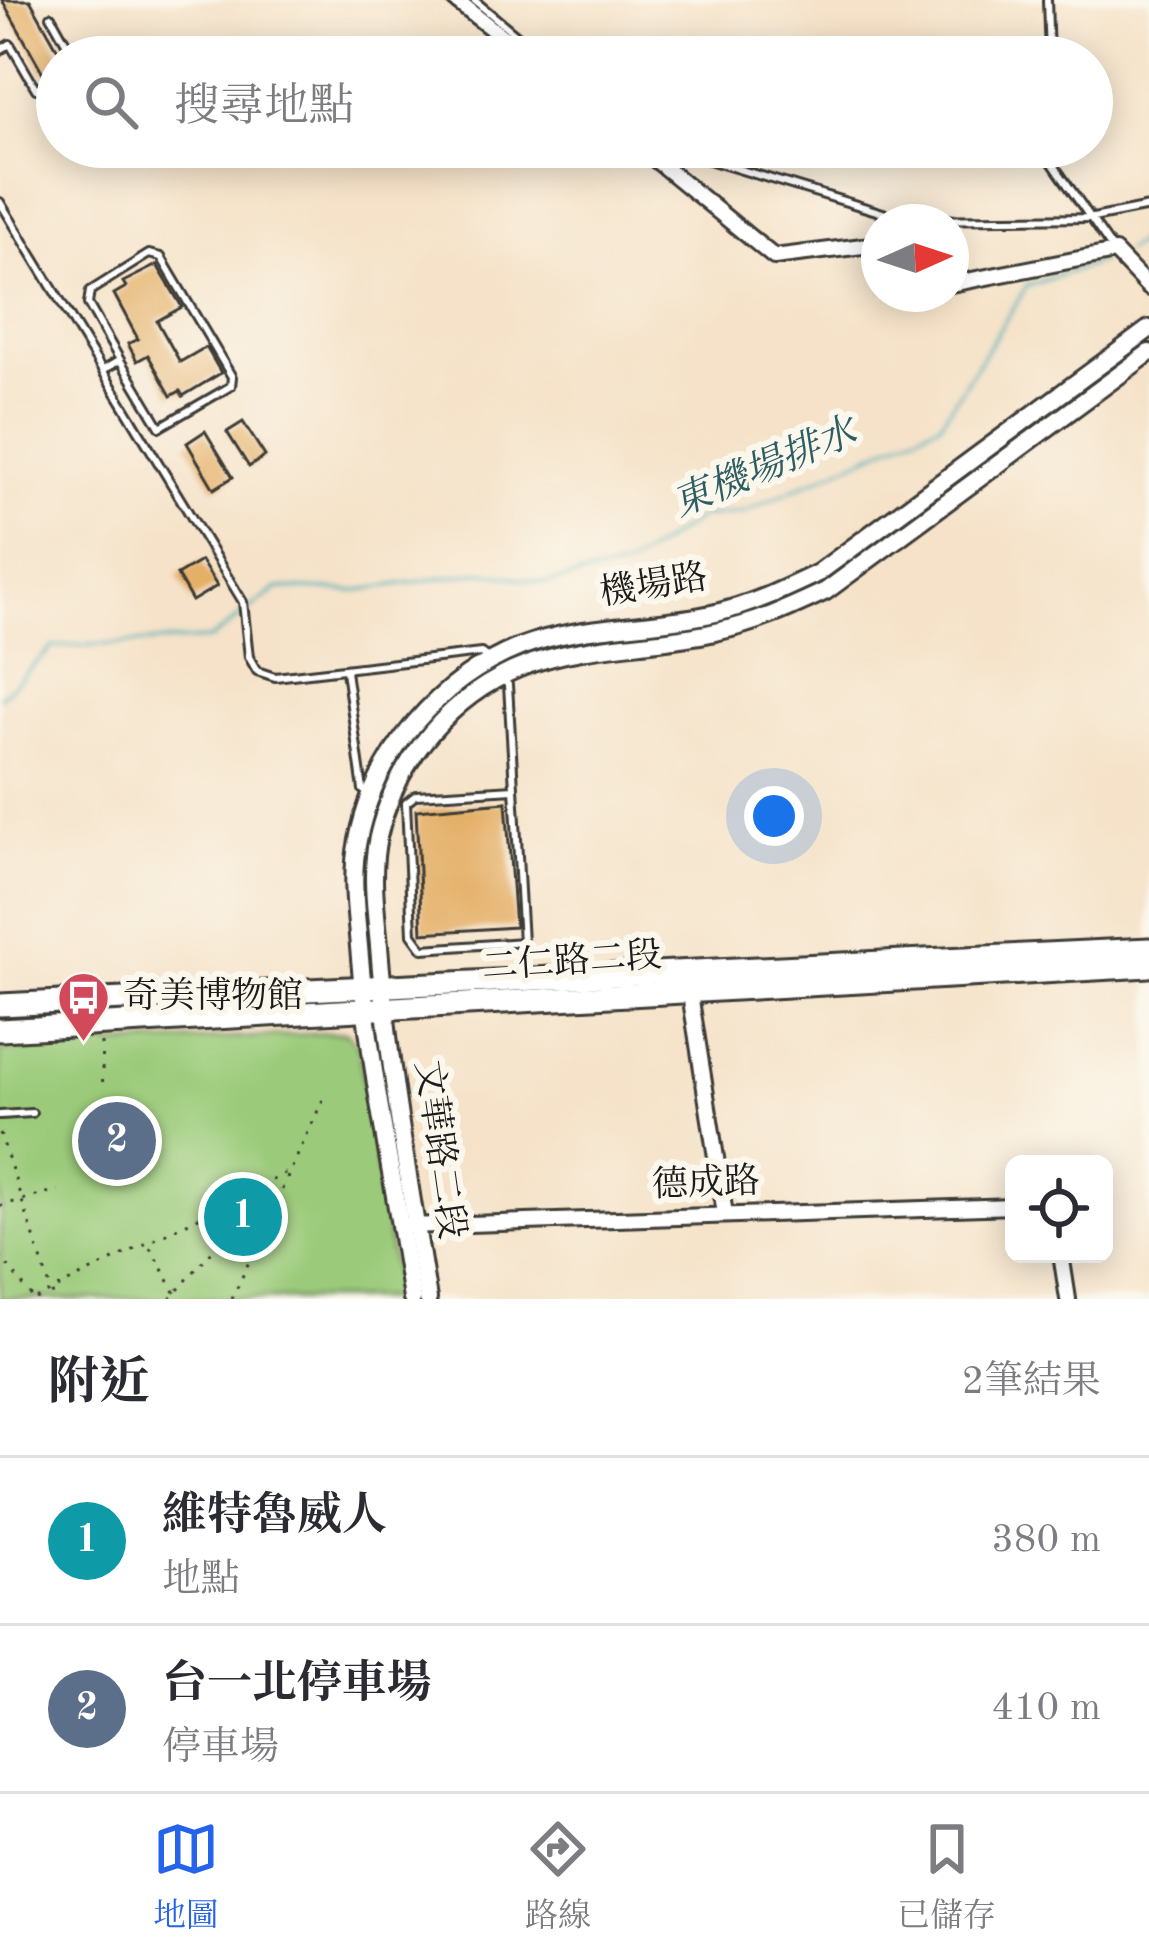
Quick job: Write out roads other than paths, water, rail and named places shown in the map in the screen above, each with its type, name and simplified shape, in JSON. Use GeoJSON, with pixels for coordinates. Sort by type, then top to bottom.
{"type":"FeatureCollection","features":[{"type":"Feature","properties":{"kind":"main road","name":"二仁路二段"},"geometry":{"type":"LineString","coordinates":[[0,1005],[1149,949]]}},
{"type":"Feature","properties":{"kind":"main road","name":"二仁路二段"},"geometry":{"type":"LineString","coordinates":[[0,1030],[1149,965]]}},
{"type":"Feature","properties":{"kind":"street"},"geometry":{"type":"LineString","coordinates":[[455,0],[501,36]]}},
{"type":"Feature","properties":{"kind":"street"},"geometry":{"type":"LineString","coordinates":[[666,168],[774,257],[861,246]]}},
{"type":"Feature","properties":{"kind":"street"},"geometry":{"type":"LineString","coordinates":[[969,281],[1119,255],[1149,288]]}},
{"type":"Feature","properties":{"kind":"street","name":"機場路"},"geometry":{"type":"LineString","coordinates":[[375,1012],[374,880],[380,798],[415,722],[439,696],[565,634],[714,614],[764,599],[818,574],[1149,329]]}},
{"type":"Feature","properties":{"kind":"street","name":"機場路"},"geometry":{"type":"LineString","coordinates":[[496,668],[750,623],[826,591],[1149,353]]}},
{"type":"Feature","properties":{"kind":"street"},"geometry":{"type":"LineString","coordinates":[[688,988],[725,1214]]}},
{"type":"Feature","properties":{"kind":"street","name":"文華路二段"},"geometry":{"type":"LineString","coordinates":[[375,1012],[408,1226],[412,1299]]}},
{"type":"Feature","properties":{"kind":"street","name":"德成路"},"geometry":{"type":"LineString","coordinates":[[408,1226],[1005,1206]]}},
{"type":"Feature","properties":{"kind":"street","name":"文華路二段"},"geometry":{"type":"LineString","coordinates":[[408,1226],[428,1299]]}},
{"type":"Feature","properties":{"kind":"street"},"geometry":{"type":"LineString","coordinates":[[1062,1263],[1068,1299]]}},
{"type":"Feature","properties":{"kind":"lane"},"geometry":{"type":"LineString","coordinates":[[474,0],[518,36]]}},
{"type":"Feature","properties":{"kind":"lane"},"geometry":{"type":"LineString","coordinates":[[1047,0],[1048,36]]}},
{"type":"Feature","properties":{"kind":"lane"},"geometry":{"type":"LineString","coordinates":[[52,16],[63,36]]}},
{"type":"Feature","properties":{"kind":"lane"},"geometry":{"type":"LineString","coordinates":[[0,50],[10,44],[36,89]]}},
{"type":"Feature","properties":{"kind":"lane"},"geometry":{"type":"LineString","coordinates":[[736,168],[906,220],[1093,218],[1149,207]]}},
{"type":"Feature","properties":{"kind":"lane"},"geometry":{"type":"LineString","coordinates":[[1058,168],[1119,255]]}},
{"type":"Feature","properties":{"kind":"lane"},"geometry":{"type":"LineString","coordinates":[[0,202],[243,602],[249,656],[263,676],[346,671],[481,653],[508,685],[523,942],[423,949],[412,934],[406,802],[416,795],[514,789]]}},
{"type":"Feature","properties":{"kind":"lane"},"geometry":{"type":"LineString","coordinates":[[149,254],[161,256],[232,377],[231,386],[160,428],[120,360],[88,304],[90,291],[149,254]]}},
{"type":"Feature","properties":{"kind":"lane"},"geometry":{"type":"LineString","coordinates":[[104,370],[120,360]]}},
{"type":"Feature","properties":{"kind":"lane"},"geometry":{"type":"LineString","coordinates":[[346,671],[363,790],[380,798]]}},
{"type":"Feature","properties":{"kind":"lane"},"geometry":{"type":"LineString","coordinates":[[0,1115],[32,1113]]}},
{"type":"Feature","properties":{"kind":"waterway","name":"東機場排水"},"geometry":{"type":"LineString","coordinates":[[1125,251],[1149,236]]}},
{"type":"Feature","properties":{"kind":"waterway","name":"東機場排水"},"geometry":{"type":"LineString","coordinates":[[0,697],[53,647],[211,639],[278,588],[353,591],[483,572],[546,583],[626,567],[701,517],[744,512],[940,423],[1027,286],[1100,262]]}},
{"type":"Feature","properties":{"kind":"place","name":"奇美博物館"},"geometry":{"type":"Point","coordinates":[84,1044]}},
{"type":"Feature","properties":{"kind":"place","name":"台一北停車場"},"geometry":{"type":"Point","coordinates":[117,1141]}},
{"type":"Feature","properties":{"kind":"place","name":"維特魯威人"},"geometry":{"type":"Point","coordinates":[243,1217]}}]}
